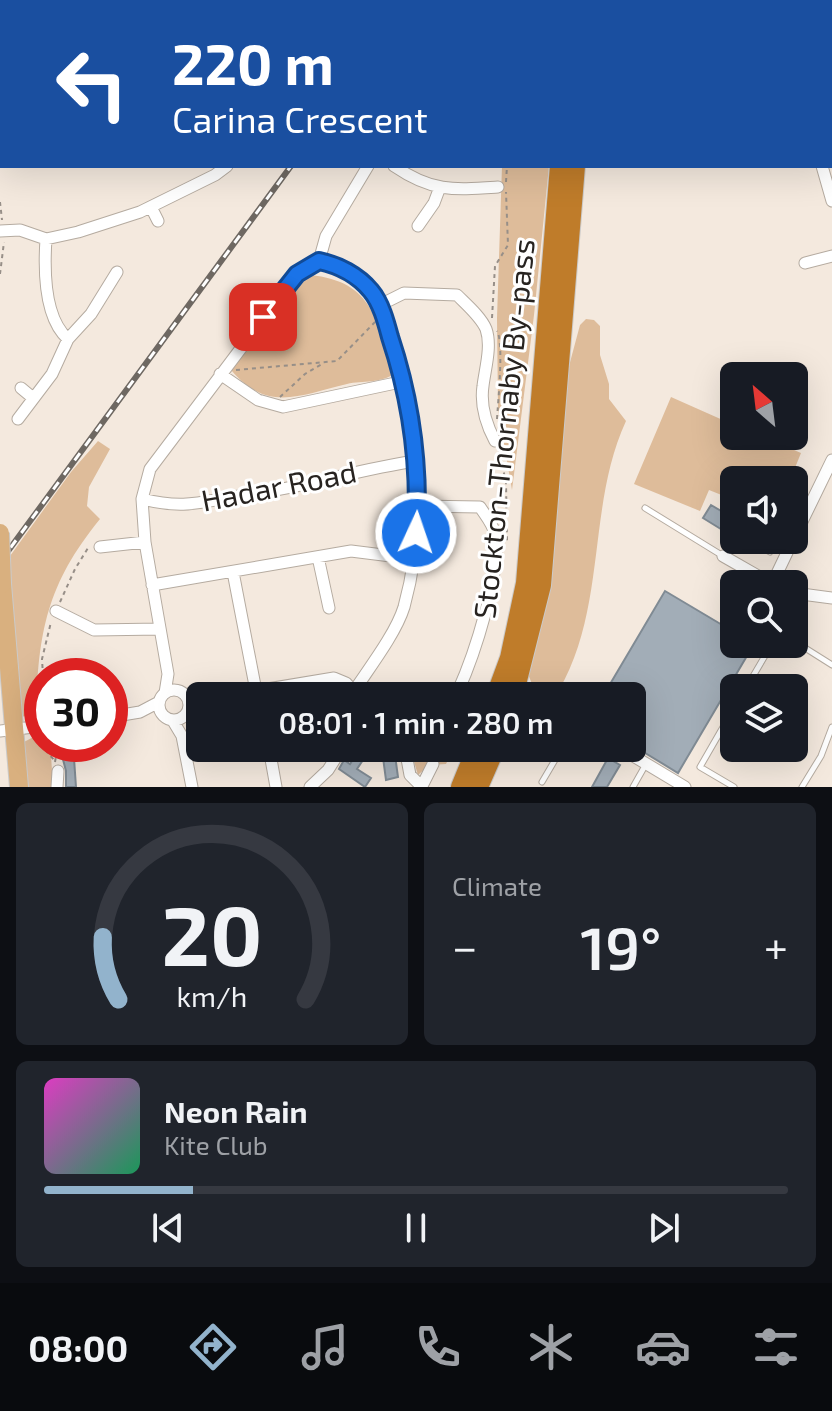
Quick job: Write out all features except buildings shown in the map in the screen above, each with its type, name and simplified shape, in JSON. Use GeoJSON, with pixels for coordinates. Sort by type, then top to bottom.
{"type":"FeatureCollection","features":[{"type":"Feature","properties":{"kind":"highway","name":"Stockton-Thornaby By-pass"},"geometry":{"type":"LineString","coordinates":[[501,682],[510,658],[526,583],[560,168]]}},
{"type":"Feature","properties":{"kind":"highway","name":"Stockton-Thornaby By-pass"},"geometry":{"type":"LineString","coordinates":[[517,682],[541,585],[575,168]]}},
{"type":"Feature","properties":{"kind":"highway"},"geometry":{"type":"LineString","coordinates":[[461,787],[471,762]]}},
{"type":"Feature","properties":{"kind":"highway"},"geometry":{"type":"LineString","coordinates":[[478,787],[489,762]]}},
{"type":"Feature","properties":{"kind":"main road"},"geometry":{"type":"LineString","coordinates":[[0,533],[6,730],[19,787]]}},
{"type":"Feature","properties":{"kind":"street"},"geometry":{"type":"LineString","coordinates":[[2,231],[20,230],[46,239],[78,232],[151,207],[223,168]]}},
{"type":"Feature","properties":{"kind":"street"},"geometry":{"type":"LineString","coordinates":[[319,261],[326,236],[367,168]]}},
{"type":"Feature","properties":{"kind":"street"},"geometry":{"type":"LineString","coordinates":[[397,168],[427,186],[498,187]]}},
{"type":"Feature","properties":{"kind":"street"},"geometry":{"type":"LineString","coordinates":[[829,181],[832,201]]}},
{"type":"Feature","properties":{"kind":"street"},"geometry":{"type":"LineString","coordinates":[[418,226],[434,203],[440,187]]}},
{"type":"Feature","properties":{"kind":"street"},"geometry":{"type":"LineString","coordinates":[[151,207],[158,221]]}},
{"type":"Feature","properties":{"kind":"street"},"geometry":{"type":"LineString","coordinates":[[46,239],[45,272],[57,329],[68,339]]}},
{"type":"Feature","properties":{"kind":"street"},"geometry":{"type":"LineString","coordinates":[[805,263],[832,256]]}},
{"type":"Feature","properties":{"kind":"street"},"geometry":{"type":"LineString","coordinates":[[192,787],[179,704],[168,674],[152,585],[142,499],[150,469],[220,374],[297,274],[319,261],[340,265],[371,291],[405,381],[416,461],[418,506],[415,559],[403,611],[362,682]]}},
{"type":"Feature","properties":{"kind":"street"},"geometry":{"type":"LineString","coordinates":[[18,419],[52,374],[68,339],[91,314],[117,272]]}},
{"type":"Feature","properties":{"kind":"street"},"geometry":{"type":"LineString","coordinates":[[381,312],[404,293],[457,295],[472,311],[486,330],[488,356],[482,390],[484,417],[495,441]]}},
{"type":"Feature","properties":{"kind":"street"},"geometry":{"type":"LineString","coordinates":[[220,374],[258,400],[275,404],[304,404],[353,390],[405,381]]}},
{"type":"Feature","properties":{"kind":"street"},"geometry":{"type":"LineString","coordinates":[[21,388],[33,398]]}},
{"type":"Feature","properties":{"kind":"street"},"geometry":{"type":"LineString","coordinates":[[808,510],[832,460]]}},
{"type":"Feature","properties":{"kind":"street","name":"Hadar Road"},"geometry":{"type":"LineString","coordinates":[[142,499],[196,506],[416,461]]}},
{"type":"Feature","properties":{"kind":"street"},"geometry":{"type":"LineString","coordinates":[[418,506],[480,507],[495,531],[497,558],[469,666],[462,682]]}},
{"type":"Feature","properties":{"kind":"street"},"geometry":{"type":"LineString","coordinates":[[100,547],[145,542]]}},
{"type":"Feature","properties":{"kind":"street"},"geometry":{"type":"LineString","coordinates":[[152,585],[351,551],[415,559]]}},
{"type":"Feature","properties":{"kind":"street"},"geometry":{"type":"LineString","coordinates":[[723,556],[748,570]]}},
{"type":"Feature","properties":{"kind":"street"},"geometry":{"type":"LineString","coordinates":[[318,557],[329,608]]}},
{"type":"Feature","properties":{"kind":"street"},"geometry":{"type":"LineString","coordinates":[[233,572],[255,682]]}},
{"type":"Feature","properties":{"kind":"street"},"geometry":{"type":"LineString","coordinates":[[808,595],[832,598]]}},
{"type":"Feature","properties":{"kind":"street"},"geometry":{"type":"LineString","coordinates":[[56,611],[94,630],[160,629]]}},
{"type":"Feature","properties":{"kind":"street"},"geometry":{"type":"LineString","coordinates":[[315,682],[334,678],[340,682]]}},
{"type":"Feature","properties":{"kind":"street"},"geometry":{"type":"LineString","coordinates":[[128,714],[179,704]]}},
{"type":"Feature","properties":{"kind":"street"},"geometry":{"type":"LineString","coordinates":[[272,762],[276,787]]}},
{"type":"Feature","properties":{"kind":"street"},"geometry":{"type":"LineString","coordinates":[[310,787],[333,762]]}},
{"type":"Feature","properties":{"kind":"street"},"geometry":{"type":"LineString","coordinates":[[408,762],[410,775],[422,787],[433,764]]}},
{"type":"Feature","properties":{"kind":"street"},"geometry":{"type":"LineString","coordinates":[[643,762],[668,783],[685,787]]}},
{"type":"Feature","properties":{"kind":"street"},"geometry":{"type":"LineString","coordinates":[[57,767],[57,787]]}},
{"type":"Feature","properties":{"kind":"lane"},"geometry":{"type":"LineString","coordinates":[[645,508],[723,556]]}},
{"type":"Feature","properties":{"kind":"lane"},"geometry":{"type":"LineString","coordinates":[[808,650],[832,665]]}},
{"type":"Feature","properties":{"kind":"lane"},"geometry":{"type":"LineString","coordinates":[[802,787],[821,756],[832,727]]}},
{"type":"Feature","properties":{"kind":"lane"},"geometry":{"type":"LineString","coordinates":[[720,732],[700,767],[734,787]]}},
{"type":"Feature","properties":{"kind":"lane"},"geometry":{"type":"LineString","coordinates":[[542,782],[554,762]]}},
{"type":"Feature","properties":{"kind":"lane"},"geometry":{"type":"LineString","coordinates":[[633,787],[646,764]]}},
{"type":"Feature","properties":{"kind":"path"},"geometry":{"type":"LineString","coordinates":[[506,483],[502,455],[495,441],[501,336],[492,324],[491,310],[495,266],[508,245],[507,168]]}},
{"type":"Feature","properties":{"kind":"path"},"geometry":{"type":"LineString","coordinates":[[0,202],[0,274]]}},
{"type":"Feature","properties":{"kind":"path"},"geometry":{"type":"LineString","coordinates":[[220,374],[252,368],[337,361],[381,312]]}},
{"type":"Feature","properties":{"kind":"path"},"geometry":{"type":"LineString","coordinates":[[275,404],[291,386],[323,364]]}},
{"type":"Feature","properties":{"kind":"path"},"geometry":{"type":"LineString","coordinates":[[53,762],[57,767]]}},
{"type":"Feature","properties":{"kind":"path"},"geometry":{"type":"LineString","coordinates":[[57,762],[57,767]]}},
{"type":"Feature","properties":{"kind":"shaded area"},"geometry":{"type":"Polygon","coordinates":[[[502,168],[549,168],[512,490],[498,409],[497,318],[502,168]]]}},
{"type":"Feature","properties":{"kind":"shaded area"},"geometry":{"type":"Polygon","coordinates":[[[297,274],[340,282],[366,301],[395,373],[378,380],[282,397],[268,396],[241,380],[227,365],[297,274]]]}},
{"type":"Feature","properties":{"kind":"shaded area"},"geometry":{"type":"Polygon","coordinates":[[[586,319],[594,320],[600,326],[600,355],[609,384],[609,399],[626,421],[606,487],[591,591],[574,658],[563,682],[531,682],[528,674],[543,617],[554,545],[569,366],[580,325],[586,319]]]}},
{"type":"Feature","properties":{"kind":"shaded area"},"geometry":{"type":"Polygon","coordinates":[[[671,397],[720,419],[720,450],[794,450],[801,453],[796,466],[720,466],[720,494],[709,490],[700,511],[634,484],[671,397]]]}},
{"type":"Feature","properties":{"kind":"shaded area"},"geometry":{"type":"Polygon","coordinates":[[[98,441],[110,449],[89,487],[87,506],[100,519],[68,565],[57,588],[39,658],[24,658],[24,716],[21,717],[16,710],[10,556],[71,472],[98,441]]]}},
{"type":"Feature","properties":{"kind":"shaded area"},"geometry":{"type":"Polygon","coordinates":[[[25,762],[51,762],[53,787],[26,787],[25,762]]]}},
{"type":"Feature","properties":{"kind":"shaded area"},"geometry":{"type":"Polygon","coordinates":[[[414,762],[447,762],[429,765],[418,775],[414,762]]]}},
{"type":"Feature","properties":{"kind":"railway"},"geometry":{"type":"LineString","coordinates":[[0,562],[290,168]]}},
{"type":"Feature","properties":{"kind":"route"},"geometry":{"type":"LineString","coordinates":[[263,317],[297,274],[319,261],[340,265],[371,291],[384,318],[405,381],[419,484],[416,533]]}}]}
